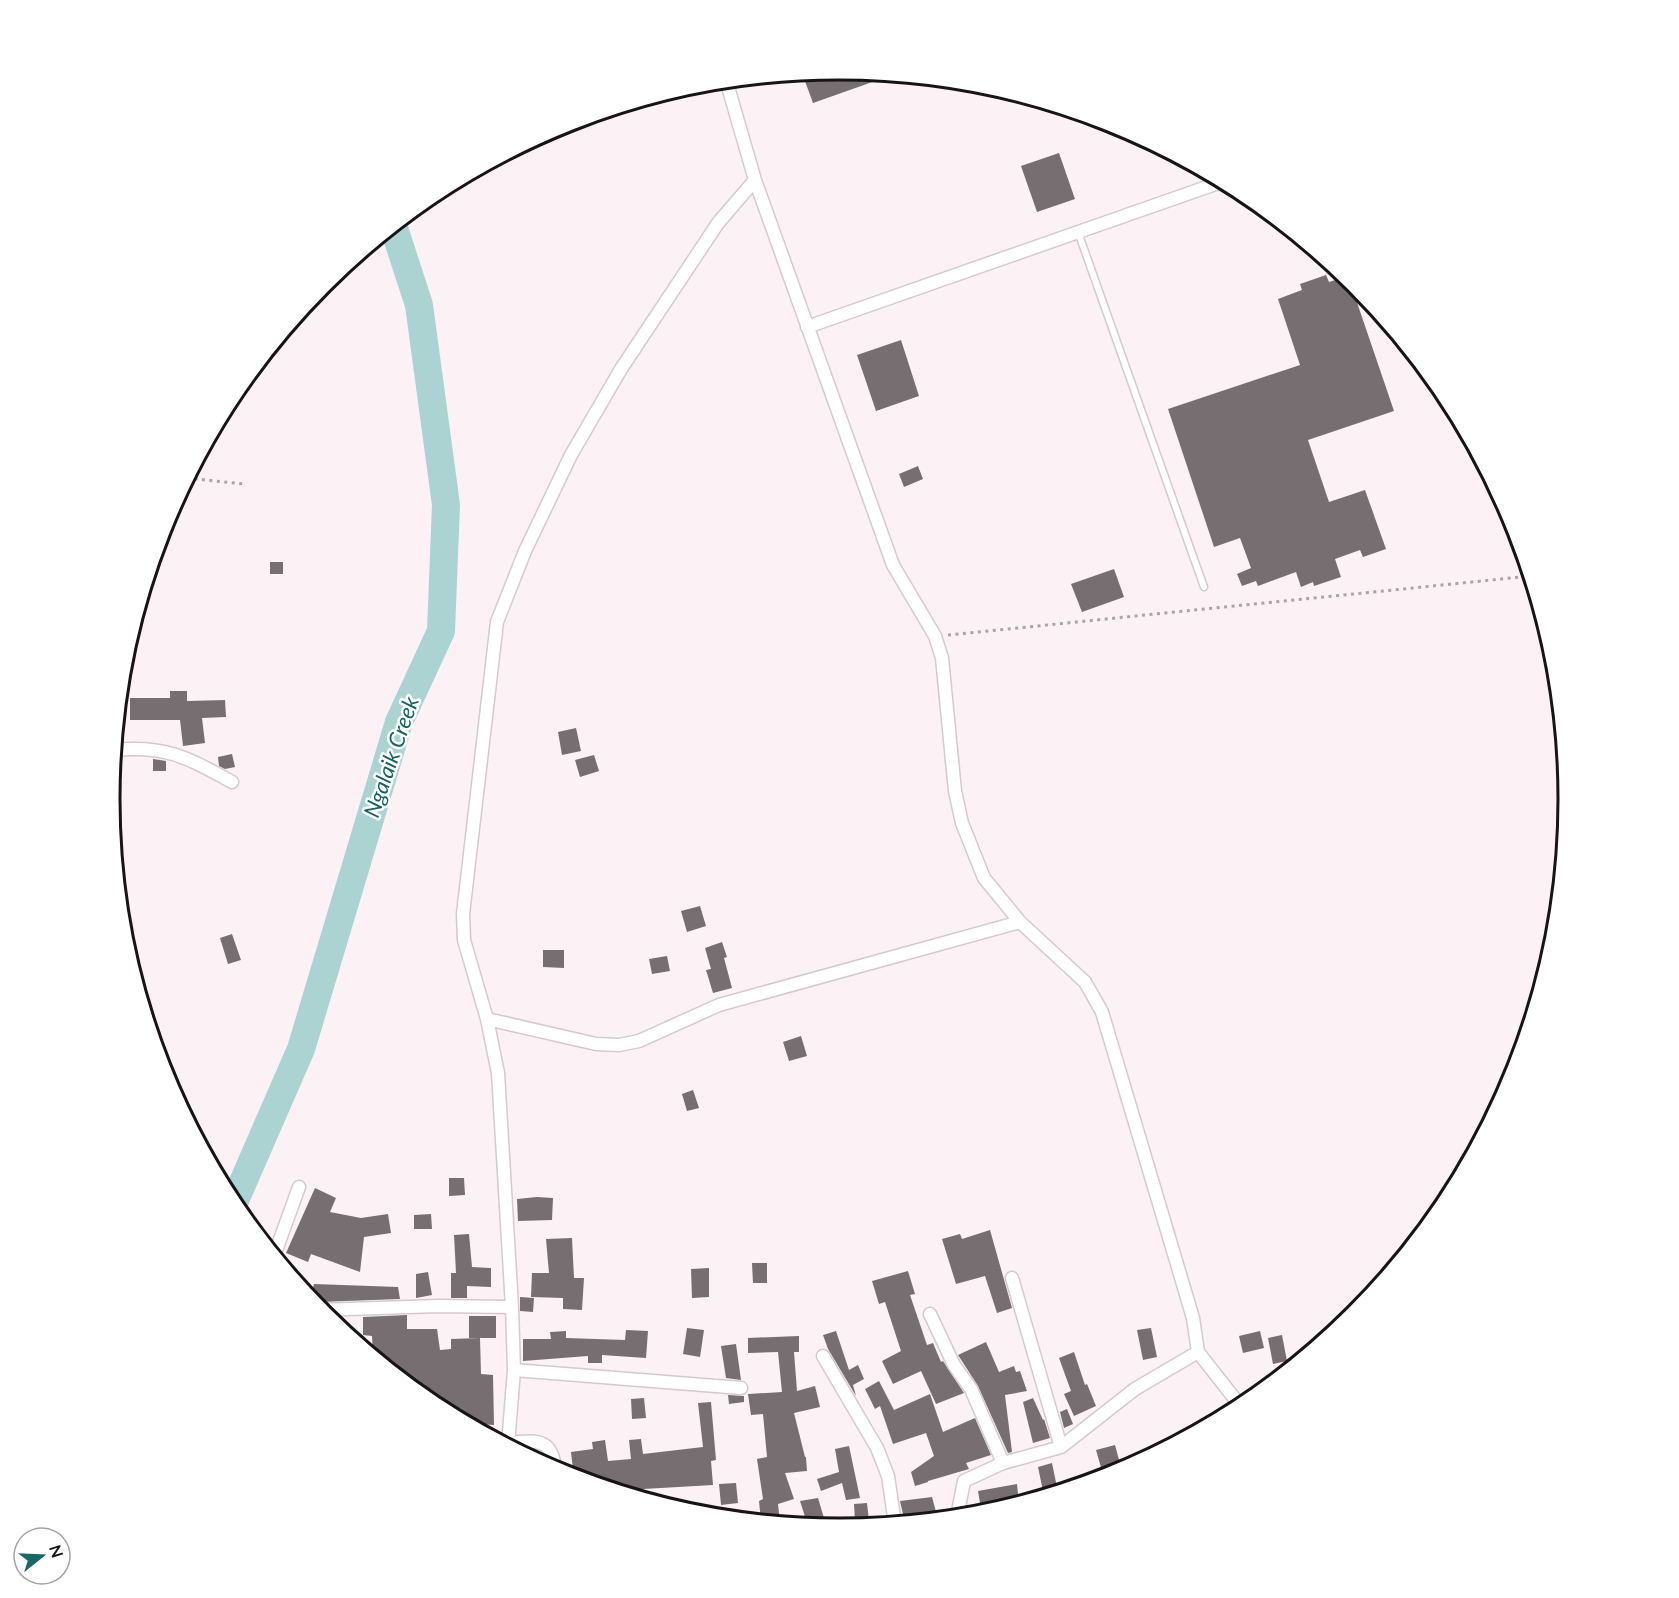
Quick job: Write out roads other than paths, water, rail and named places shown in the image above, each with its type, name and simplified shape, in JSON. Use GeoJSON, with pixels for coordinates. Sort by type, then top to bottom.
{"type":"FeatureCollection","features":[{"type":"Feature","properties":{"kind":"street"},"geometry":{"type":"LineString","coordinates":[[728,89],[755,180],[893,565],[936,636],[942,658],[951,762],[962,823],[984,878],[1020,921],[1085,982],[1102,1012],[1193,1318],[1198,1352],[1235,1399]]}},
{"type":"Feature","properties":{"kind":"street"},"geometry":{"type":"LineString","coordinates":[[509,1437],[514,1370],[498,1073],[487,1019],[464,940],[463,914],[497,622],[525,551],[571,455],[610,388],[718,223],[755,180]]}},
{"type":"Feature","properties":{"kind":"street"},"geometry":{"type":"LineString","coordinates":[[807,327],[1213,185]]}},
{"type":"Feature","properties":{"kind":"street"},"geometry":{"type":"LineString","coordinates":[[122,750],[152,748],[171,752],[186,757],[232,782]]}},
{"type":"Feature","properties":{"kind":"street"},"geometry":{"type":"LineString","coordinates":[[487,1019],[596,1044],[629,1043],[639,1041],[719,1005],[1020,921]]}},
{"type":"Feature","properties":{"kind":"street"},"geometry":{"type":"LineString","coordinates":[[277,1247],[299,1187]]}},
{"type":"Feature","properties":{"kind":"street"},"geometry":{"type":"LineString","coordinates":[[1012,1278],[1061,1448]]}},
{"type":"Feature","properties":{"kind":"street"},"geometry":{"type":"LineString","coordinates":[[333,1310],[438,1306],[512,1307]]}},
{"type":"Feature","properties":{"kind":"street"},"geometry":{"type":"LineString","coordinates":[[930,1314],[954,1365],[971,1389],[1003,1463]]}},
{"type":"Feature","properties":{"kind":"street"},"geometry":{"type":"LineString","coordinates":[[959,1508],[964,1481],[1003,1463],[1061,1448],[1136,1389],[1198,1352]]}},
{"type":"Feature","properties":{"kind":"street"},"geometry":{"type":"LineString","coordinates":[[823,1356],[877,1448],[888,1476],[894,1516]]}},
{"type":"Feature","properties":{"kind":"street"},"geometry":{"type":"LineString","coordinates":[[514,1370],[741,1388]]}},
{"type":"Feature","properties":{"kind":"street"},"geometry":{"type":"LineString","coordinates":[[519,1443],[540,1441],[548,1447],[554,1459]]}},
{"type":"Feature","properties":{"kind":"lane"},"geometry":{"type":"LineString","coordinates":[[1078,232],[1204,587]]}},
{"type":"Feature","properties":{"kind":"waterway","name":"Ngalaik Creek"},"geometry":{"type":"LineString","coordinates":[[238,1194],[301,1049],[399,722],[441,631],[446,505],[419,305],[395,233]]}}]}
